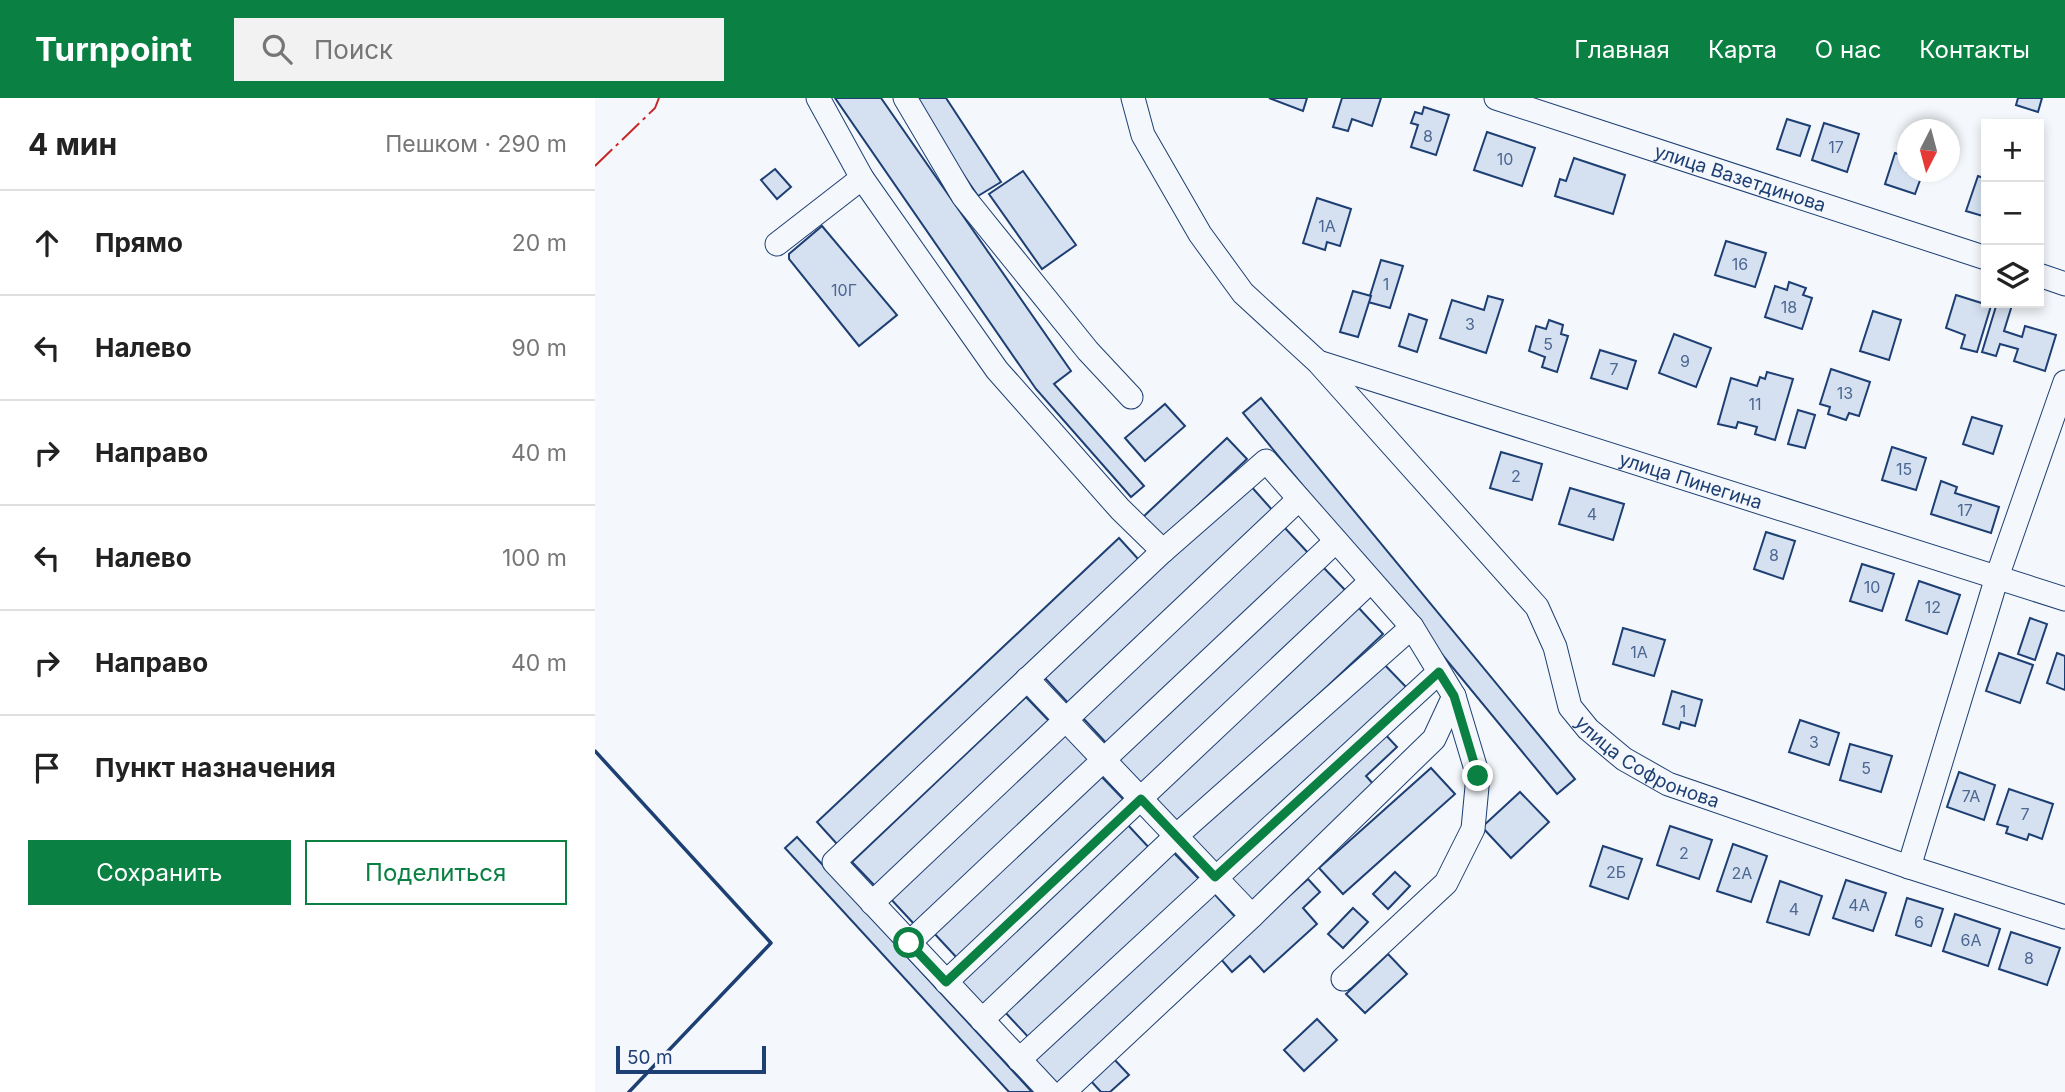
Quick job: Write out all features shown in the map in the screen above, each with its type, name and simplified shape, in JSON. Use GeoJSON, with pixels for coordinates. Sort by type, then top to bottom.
{"type":"FeatureCollection","features":[{"type":"Feature","properties":{"kind":"street"},"geometry":{"type":"LineString","coordinates":[[818,98],[862,178],[997,370],[1121,509],[1163,551]]}},
{"type":"Feature","properties":{"kind":"street"},"geometry":{"type":"LineString","coordinates":[[905,98],[963,196],[1088,351],[1131,397]]}},
{"type":"Feature","properties":{"kind":"street","name":"улица Софронова"},"geometry":{"type":"LineString","coordinates":[[1133,98],[1143,135],[1200,234],[1243,293],[1318,362],[1537,607],[1555,647],[1570,707],[1588,729],[1624,759],[1668,784],[1909,867],[2065,917]]}},
{"type":"Feature","properties":{"kind":"street","name":"улица Вазетдинова"},"geometry":{"type":"LineString","coordinates":[[1496,98],[1981,256]]}},
{"type":"Feature","properties":{"kind":"street"},"geometry":{"type":"LineString","coordinates":[[777,244],[862,178]]}},
{"type":"Feature","properties":{"kind":"street"},"geometry":{"type":"LineString","coordinates":[[2044,277],[2065,284]]}},
{"type":"Feature","properties":{"kind":"street","name":"улица Пинегина"},"geometry":{"type":"LineString","coordinates":[[1318,362],[2065,599]]}},
{"type":"Feature","properties":{"kind":"street"},"geometry":{"type":"LineString","coordinates":[[1909,867],[1997,577],[2065,382]]}},
{"type":"Feature","properties":{"kind":"street"},"geometry":{"type":"LineString","coordinates":[[1050,1092],[834,862],[1163,551],[1266,461],[1412,627],[1454,696],[1478,776],[1473,830],[1446,883],[1343,979]]}},
{"type":"Feature","properties":{"kind":"street"},"geometry":{"type":"LineString","coordinates":[[872,903],[1300,499]]}},
{"type":"Feature","properties":{"kind":"street"},"geometry":{"type":"LineString","coordinates":[[909,943],[1336,541]]}},
{"type":"Feature","properties":{"kind":"street"},"geometry":{"type":"LineString","coordinates":[[946,982],[1371,581]]}},
{"type":"Feature","properties":{"kind":"street"},"geometry":{"type":"LineString","coordinates":[[982,1020],[1176,836],[1412,627]]}},
{"type":"Feature","properties":{"kind":"street"},"geometry":{"type":"LineString","coordinates":[[1019,1060],[1439,672]]}},
{"type":"Feature","properties":{"kind":"street"},"geometry":{"type":"LineString","coordinates":[[1027,679],[1252,916]]}},
{"type":"Feature","properties":{"kind":"street"},"geometry":{"type":"LineString","coordinates":[[1065,1092],[1434,739],[1454,696]]}},
{"type":"Feature","properties":{"kind":"building"},"geometry":{"type":"Polygon","coordinates":[[[835,98],[881,98],[1071,371],[1054,384],[1144,486],[1131,497],[1036,389],[835,98]]]}},
{"type":"Feature","properties":{"kind":"building"},"geometry":{"type":"Polygon","coordinates":[[[911,98],[946,98],[1001,182],[978,196],[911,98]]]}},
{"type":"Feature","properties":{"kind":"building"},"geometry":{"type":"Polygon","coordinates":[[[1269,98],[1307,98],[1303,111],[1269,98]]]}},
{"type":"Feature","properties":{"kind":"building"},"geometry":{"type":"Polygon","coordinates":[[[1342,98],[1381,98],[1372,126],[1352,119],[1348,131],[1333,127],[1342,98]]]}},
{"type":"Feature","properties":{"kind":"building"},"geometry":{"type":"Polygon","coordinates":[[[2018,98],[2042,98],[2038,112],[2016,105],[2018,98]]]}},
{"type":"Feature","properties":{"kind":"building"},"geometry":{"type":"Polygon","coordinates":[[[1424,107],[1449,115],[1436,155],[1411,147],[1418,125],[1411,123],[1415,112],[1422,114],[1424,107]]]}},
{"type":"Feature","properties":{"kind":"building"},"geometry":{"type":"Polygon","coordinates":[[[1787,119],[1810,126],[1800,156],[1777,149],[1787,119]]]}},
{"type":"Feature","properties":{"kind":"building"},"geometry":{"type":"Polygon","coordinates":[[[1824,123],[1859,134],[1847,172],[1812,160],[1824,123]]]}},
{"type":"Feature","properties":{"kind":"building"},"geometry":{"type":"Polygon","coordinates":[[[1487,132],[1535,148],[1522,186],[1474,170],[1487,132]]]}},
{"type":"Feature","properties":{"kind":"building"},"geometry":{"type":"Polygon","coordinates":[[[1895,153],[1897,182],[1919,182],[1915,194],[1885,184],[1895,153]]]}},
{"type":"Feature","properties":{"kind":"building"},"geometry":{"type":"Polygon","coordinates":[[[1574,158],[1625,175],[1613,214],[1555,196],[1560,179],[1566,181],[1574,158]]]}},
{"type":"Feature","properties":{"kind":"building"},"geometry":{"type":"Polygon","coordinates":[[[775,169],[791,187],[777,199],[761,180],[775,169]]]}},
{"type":"Feature","properties":{"kind":"building"},"geometry":{"type":"Polygon","coordinates":[[[1023,171],[1076,245],[1042,269],[989,194],[1023,171]]]}},
{"type":"Feature","properties":{"kind":"building"},"geometry":{"type":"Polygon","coordinates":[[[1978,176],[1981,177],[1981,216],[1966,211],[1978,176]]]}},
{"type":"Feature","properties":{"kind":"building"},"geometry":{"type":"Polygon","coordinates":[[[1317,198],[1351,209],[1340,246],[1327,242],[1325,250],[1303,243],[1317,198]]]}},
{"type":"Feature","properties":{"kind":"building"},"geometry":{"type":"Polygon","coordinates":[[[822,226],[897,315],[859,346],[789,259],[789,254],[822,226]]]}},
{"type":"Feature","properties":{"kind":"building"},"geometry":{"type":"Polygon","coordinates":[[[1726,241],[1766,253],[1755,287],[1715,275],[1726,241]]]}},
{"type":"Feature","properties":{"kind":"building"},"geometry":{"type":"Polygon","coordinates":[[[1381,260],[1403,266],[1390,308],[1368,302],[1381,260]]]}},
{"type":"Feature","properties":{"kind":"building"},"geometry":{"type":"Polygon","coordinates":[[[1789,282],[1806,288],[1803,295],[1812,298],[1802,329],[1765,317],[1775,286],[1787,290],[1789,282]]]}},
{"type":"Feature","properties":{"kind":"building"},"geometry":{"type":"Polygon","coordinates":[[[1353,291],[1371,296],[1358,337],[1340,332],[1353,291]]]}},
{"type":"Feature","properties":{"kind":"building"},"geometry":{"type":"Polygon","coordinates":[[[1956,295],[1981,303],[1981,308],[1990,308],[1977,352],[1961,348],[1965,335],[1946,328],[1956,295]]]}},
{"type":"Feature","properties":{"kind":"building"},"geometry":{"type":"Polygon","coordinates":[[[1488,296],[1503,300],[1486,353],[1440,338],[1452,300],[1484,310],[1488,296]]]}},
{"type":"Feature","properties":{"kind":"building"},"geometry":{"type":"Polygon","coordinates":[[[1995,308],[2011,308],[2004,331],[2022,337],[2025,326],[2056,335],[2045,371],[2014,361],[2018,349],[2000,344],[1996,356],[1982,352],[1995,308]]]}},
{"type":"Feature","properties":{"kind":"building"},"geometry":{"type":"Polygon","coordinates":[[[1873,311],[1901,320],[1889,360],[1860,351],[1873,311]]]}},
{"type":"Feature","properties":{"kind":"building"},"geometry":{"type":"Polygon","coordinates":[[[1409,314],[1427,320],[1417,352],[1399,346],[1409,314]]]}},
{"type":"Feature","properties":{"kind":"building"},"geometry":{"type":"Polygon","coordinates":[[[1549,320],[1563,325],[1561,334],[1568,336],[1557,372],[1542,367],[1545,357],[1529,351],[1536,326],[1546,329],[1549,320]]]}},
{"type":"Feature","properties":{"kind":"building"},"geometry":{"type":"Polygon","coordinates":[[[1674,334],[1711,348],[1696,387],[1659,373],[1674,334]]]}},
{"type":"Feature","properties":{"kind":"building"},"geometry":{"type":"Polygon","coordinates":[[[1600,350],[1636,361],[1627,389],[1591,378],[1600,350]]]}},
{"type":"Feature","properties":{"kind":"building"},"geometry":{"type":"Polygon","coordinates":[[[1831,369],[1870,382],[1859,416],[1849,413],[1846,420],[1828,414],[1830,407],[1820,404],[1831,369]]]}},
{"type":"Feature","properties":{"kind":"building"},"geometry":{"type":"Polygon","coordinates":[[[1767,372],[1793,379],[1775,440],[1755,434],[1757,427],[1738,422],[1736,428],[1718,424],[1731,378],[1757,386],[1760,377],[1765,379],[1767,372]]]}},
{"type":"Feature","properties":{"kind":"building"},"geometry":{"type":"Polygon","coordinates":[[[1261,398],[1575,779],[1557,794],[1243,413],[1261,398]]]}},
{"type":"Feature","properties":{"kind":"building"},"geometry":{"type":"Polygon","coordinates":[[[1165,404],[1185,426],[1145,461],[1125,438],[1165,404]]]}},
{"type":"Feature","properties":{"kind":"building"},"geometry":{"type":"Polygon","coordinates":[[[1798,410],[1815,415],[1805,448],[1788,444],[1798,410]]]}},
{"type":"Feature","properties":{"kind":"building"},"geometry":{"type":"Polygon","coordinates":[[[1972,417],[2002,426],[1993,454],[1963,444],[1972,417]]]}},
{"type":"Feature","properties":{"kind":"building"},"geometry":{"type":"Polygon","coordinates":[[[1227,438],[1247,459],[1163,538],[1143,517],[1227,438]]]}},
{"type":"Feature","properties":{"kind":"building"},"geometry":{"type":"Polygon","coordinates":[[[1892,447],[1926,458],[1916,490],[1882,480],[1892,447]]]}},
{"type":"Feature","properties":{"kind":"building"},"geometry":{"type":"Polygon","coordinates":[[[1501,452],[1542,464],[1532,500],[1490,488],[1501,452]]]}},
{"type":"Feature","properties":{"kind":"building"},"geometry":{"type":"Polygon","coordinates":[[[1941,481],[1957,487],[1955,493],[1999,507],[1991,533],[1931,514],[1941,481]]]}},
{"type":"Feature","properties":{"kind":"building"},"geometry":{"type":"Polygon","coordinates":[[[1249,484],[1274,512],[1070,705],[1044,677],[1249,484]]]}},
{"type":"Feature","properties":{"kind":"building"},"geometry":{"type":"Polygon","coordinates":[[[1570,488],[1624,504],[1613,540],[1559,524],[1570,488]]]}},
{"type":"Feature","properties":{"kind":"building"},"geometry":{"type":"Polygon","coordinates":[[[1284,527],[1311,556],[1109,746],[1082,717],[1284,527]]]}},
{"type":"Feature","properties":{"kind":"building"},"geometry":{"type":"Polygon","coordinates":[[[1766,532],[1795,541],[1783,579],[1754,569],[1766,532]]]}},
{"type":"Feature","properties":{"kind":"building"},"geometry":{"type":"Polygon","coordinates":[[[1119,538],[1139,560],[837,844],[817,822],[1119,538]]]}},
{"type":"Feature","properties":{"kind":"building"},"geometry":{"type":"Polygon","coordinates":[[[1862,564],[1894,574],[1882,611],[1850,601],[1862,564]]]}},
{"type":"Feature","properties":{"kind":"building"},"geometry":{"type":"Polygon","coordinates":[[[1322,566],[1347,592],[1140,787],[1115,761],[1322,566]]]}},
{"type":"Feature","properties":{"kind":"building"},"geometry":{"type":"Polygon","coordinates":[[[1919,581],[1960,595],[1947,634],[1906,620],[1919,581]]]}},
{"type":"Feature","properties":{"kind":"building"},"geometry":{"type":"Polygon","coordinates":[[[1357,606],[1383,634],[1180,825],[1154,798],[1357,606]]]}},
{"type":"Feature","properties":{"kind":"building"},"geometry":{"type":"Polygon","coordinates":[[[2030,618],[2047,624],[2035,660],[2018,654],[2030,618]]]}},
{"type":"Feature","properties":{"kind":"building"},"geometry":{"type":"Polygon","coordinates":[[[1623,628],[1665,640],[1654,676],[1613,664],[1623,628]]]}},
{"type":"Feature","properties":{"kind":"building"},"geometry":{"type":"Polygon","coordinates":[[[1999,653],[2033,665],[2020,703],[1986,691],[1999,653]]]}},
{"type":"Feature","properties":{"kind":"building"},"geometry":{"type":"Polygon","coordinates":[[[2057,653],[2065,656],[2065,690],[2047,683],[2057,653]]]}},
{"type":"Feature","properties":{"kind":"building"},"geometry":{"type":"Polygon","coordinates":[[[1378,658],[1408,689],[1219,867],[1190,836],[1378,658]]]}},
{"type":"Feature","properties":{"kind":"building"},"geometry":{"type":"Polygon","coordinates":[[[1672,691],[1702,700],[1695,726],[1681,722],[1679,729],[1663,724],[1672,691]]]}},
{"type":"Feature","properties":{"kind":"building"},"geometry":{"type":"Polygon","coordinates":[[[1026,697],[1051,723],[876,887],[852,862],[1026,697]]]}},
{"type":"Feature","properties":{"kind":"building"},"geometry":{"type":"Polygon","coordinates":[[[1800,720],[1839,733],[1829,765],[1789,752],[1800,720]]]}},
{"type":"Feature","properties":{"kind":"building"},"geometry":{"type":"Polygon","coordinates":[[[1065,730],[1092,758],[915,925],[888,896],[1065,730]]]}},
{"type":"Feature","properties":{"kind":"building"},"geometry":{"type":"Polygon","coordinates":[[[1382,731],[1397,747],[1366,776],[1375,786],[1251,902],[1227,877],[1382,731]]]}},
{"type":"Feature","properties":{"kind":"building"},"geometry":{"type":"Polygon","coordinates":[[[1850,744],[1892,756],[1881,792],[1840,780],[1850,744]]]}},
{"type":"Feature","properties":{"kind":"building"},"geometry":{"type":"Polygon","coordinates":[[[1431,768],[1455,794],[1343,894],[1319,868],[1431,768]]]}},
{"type":"Feature","properties":{"kind":"building"},"geometry":{"type":"Polygon","coordinates":[[[1959,772],[1995,785],[1984,820],[1947,807],[1959,772]]]}},
{"type":"Feature","properties":{"kind":"building"},"geometry":{"type":"Polygon","coordinates":[[[1099,774],[1125,801],[958,959],[932,931],[1099,774]]]}},
{"type":"Feature","properties":{"kind":"building"},"geometry":{"type":"Polygon","coordinates":[[[2009,789],[2053,804],[2042,839],[2029,834],[2027,840],[2006,833],[2008,827],[1997,824],[2009,789]]]}},
{"type":"Feature","properties":{"kind":"building"},"geometry":{"type":"Polygon","coordinates":[[[1520,792],[1549,822],[1511,858],[1482,827],[1520,792]]]}},
{"type":"Feature","properties":{"kind":"building"},"geometry":{"type":"Polygon","coordinates":[[[1126,823],[1153,852],[986,1009],[959,980],[1126,823]]]}},
{"type":"Feature","properties":{"kind":"building"},"geometry":{"type":"Polygon","coordinates":[[[1670,826],[1712,840],[1699,879],[1657,865],[1670,826]]]}},
{"type":"Feature","properties":{"kind":"building"},"geometry":{"type":"Polygon","coordinates":[[[797,837],[1032,1092],[1009,1092],[785,848],[797,837]]]}},
{"type":"Feature","properties":{"kind":"building"},"geometry":{"type":"Polygon","coordinates":[[[1733,844],[1767,856],[1751,902],[1717,891],[1733,844]]]}},
{"type":"Feature","properties":{"kind":"building"},"geometry":{"type":"Polygon","coordinates":[[[1603,846],[1642,859],[1628,899],[1590,886],[1603,846]]]}},
{"type":"Feature","properties":{"kind":"building"},"geometry":{"type":"Polygon","coordinates":[[[1172,851],[1201,881],[1032,1041],[1003,1010],[1172,851]]]}},
{"type":"Feature","properties":{"kind":"building"},"geometry":{"type":"Polygon","coordinates":[[[1395,872],[1410,886],[1388,909],[1373,894],[1395,872]]]}},
{"type":"Feature","properties":{"kind":"building"},"geometry":{"type":"Polygon","coordinates":[[[1308,879],[1320,892],[1303,908],[1317,924],[1264,972],[1250,956],[1232,972],[1220,958],[1308,879]]]}},
{"type":"Feature","properties":{"kind":"building"},"geometry":{"type":"Polygon","coordinates":[[[1846,880],[1886,893],[1873,931],[1833,918],[1846,880]]]}},
{"type":"Feature","properties":{"kind":"building"},"geometry":{"type":"Polygon","coordinates":[[[1780,881],[1822,896],[1809,935],[1767,922],[1780,881]]]}},
{"type":"Feature","properties":{"kind":"building"},"geometry":{"type":"Polygon","coordinates":[[[1210,889],[1237,919],[1059,1087],[1031,1058],[1210,889]]]}},
{"type":"Feature","properties":{"kind":"building"},"geometry":{"type":"Polygon","coordinates":[[[1907,898],[1943,909],[1931,946],[1896,935],[1907,898]]]}},
{"type":"Feature","properties":{"kind":"building"},"geometry":{"type":"Polygon","coordinates":[[[1353,908],[1368,922],[1343,948],[1328,934],[1353,908]]]}},
{"type":"Feature","properties":{"kind":"building"},"geometry":{"type":"Polygon","coordinates":[[[1955,914],[2000,929],[1988,966],[1943,951],[1955,914]]]}},
{"type":"Feature","properties":{"kind":"building"},"geometry":{"type":"Polygon","coordinates":[[[2011,932],[2060,948],[2047,985],[1999,969],[2011,932]]]}},
{"type":"Feature","properties":{"kind":"building"},"geometry":{"type":"Polygon","coordinates":[[[1388,954],[1407,974],[1365,1013],[1346,994],[1388,954]]]}},
{"type":"Feature","properties":{"kind":"building"},"geometry":{"type":"Polygon","coordinates":[[[1317,1019],[1337,1040],[1304,1071],[1284,1050],[1317,1019]]]}},
{"type":"Feature","properties":{"kind":"building"},"geometry":{"type":"Polygon","coordinates":[[[1112,1057],[1129,1075],[1110,1092],[1101,1092],[1089,1079],[1112,1057]]]}},
{"type":"Feature","properties":{"kind":"wall"},"geometry":{"type":"LineString","coordinates":[[595,751],[771,943],[629,1092]]}},
{"type":"Feature","properties":{"kind":"power"},"geometry":{"type":"LineString","coordinates":[[595,166],[655,108],[659,98]]}},
{"type":"Feature","properties":{"kind":"route"},"geometry":{"type":"LineString","coordinates":[[909,943],[946,982],[1141,799],[1215,877],[1439,672],[1454,696],[1478,776]]}}]}
